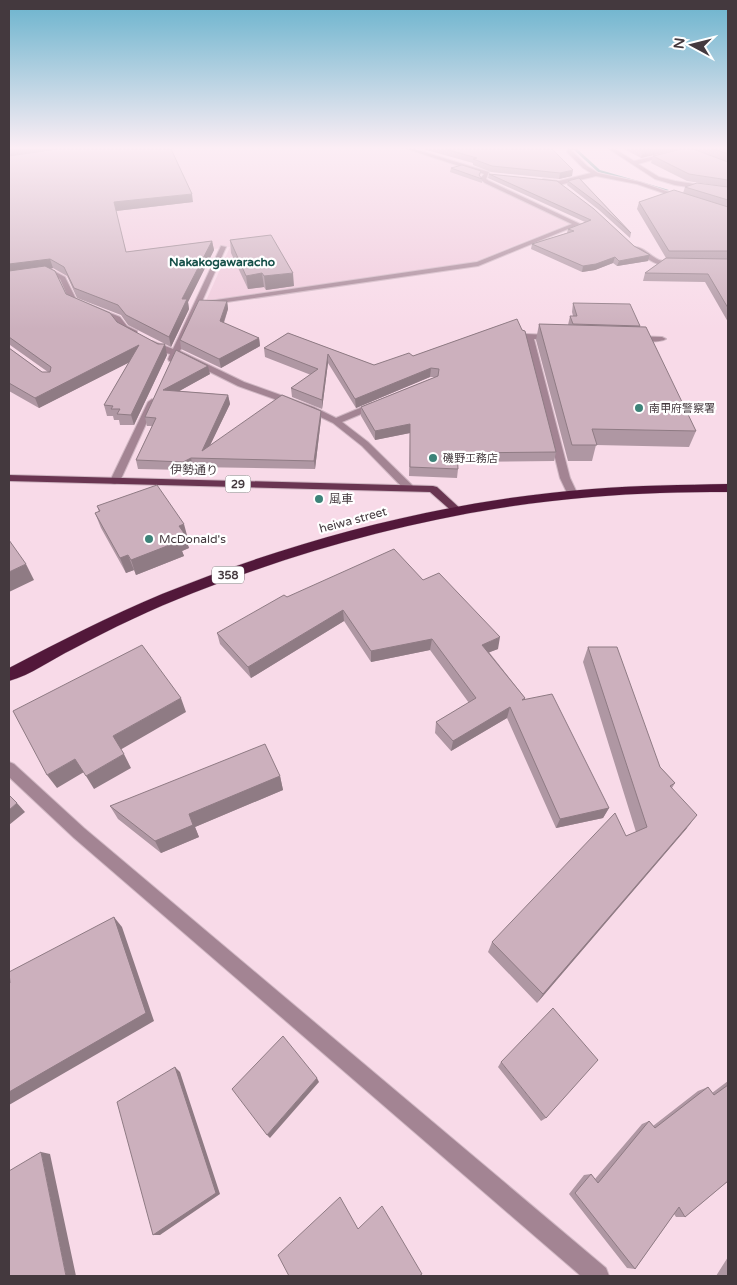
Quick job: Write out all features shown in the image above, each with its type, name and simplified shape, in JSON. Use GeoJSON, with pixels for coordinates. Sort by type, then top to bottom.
{"type":"FeatureCollection","features":[{"type":"Feature","properties":{"kind":"highway","name":"heiwa street"},"geometry":{"type":"LineString","coordinates":[[9,675],[112,622],[198,586],[300,550],[395,524],[459,512],[623,489],[728,488]]}},
{"type":"Feature","properties":{"kind":"main road","name":"伊勢通り"},"geometry":{"type":"LineString","coordinates":[[9,478],[433,489],[459,512]]}},
{"type":"Feature","properties":{"kind":"street"},"geometry":{"type":"LineString","coordinates":[[197,305],[478,264],[577,224],[545,209]]}},
{"type":"Feature","properties":{"kind":"street"},"geometry":{"type":"LineString","coordinates":[[631,244],[660,262],[688,263]]}},
{"type":"Feature","properties":{"kind":"street"},"geometry":{"type":"LineString","coordinates":[[168,369],[223,247]]}},
{"type":"Feature","properties":{"kind":"street"},"geometry":{"type":"LineString","coordinates":[[9,277],[50,271],[63,278],[73,300],[117,320],[124,328],[164,350],[176,352],[241,384],[311,409],[336,421],[365,444],[409,488]]}},
{"type":"Feature","properties":{"kind":"street"},"geometry":{"type":"LineString","coordinates":[[558,337],[529,336],[565,478],[573,495]]}},
{"type":"Feature","properties":{"kind":"street"},"geometry":{"type":"LineString","coordinates":[[624,338],[662,339]]}},
{"type":"Feature","properties":{"kind":"street"},"geometry":{"type":"LineString","coordinates":[[115,481],[156,395]]}},
{"type":"Feature","properties":{"kind":"street"},"geometry":{"type":"LineString","coordinates":[[336,421],[381,403]]}},
{"type":"Feature","properties":{"kind":"street"},"geometry":{"type":"LineString","coordinates":[[9,768],[79,833],[598,1276]]}},
{"type":"Feature","properties":{"kind":"shaded area"},"geometry":{"type":"Polygon","coordinates":[[[65,209],[541,209],[571,223],[474,262],[206,301],[230,247],[147,257],[67,278],[54,269],[13,274],[65,209]]]}},
{"type":"Feature","properties":{"kind":"building"},"geometry":{"type":"Polygon","coordinates":[[[9,209],[116,209],[126,252],[212,241],[182,299],[187,299],[169,337],[126,315],[118,305],[74,288],[64,267],[50,259],[9,264],[9,209]]]}},
{"type":"Feature","properties":{"kind":"building"},"geometry":{"type":"Polygon","coordinates":[[[567,209],[594,209],[634,246],[650,255],[619,261],[615,257],[596,264],[583,266],[532,244],[574,231],[568,229],[591,220],[567,209]]]}},
{"type":"Feature","properties":{"kind":"building"},"geometry":{"type":"Polygon","coordinates":[[[604,209],[608,209],[631,233],[604,209]]]}},
{"type":"Feature","properties":{"kind":"building"},"geometry":{"type":"Polygon","coordinates":[[[643,209],[728,209],[728,251],[669,251],[643,209]]]}},
{"type":"Feature","properties":{"kind":"building"},"geometry":{"type":"Polygon","coordinates":[[[271,235],[293,273],[264,276],[262,273],[246,276],[230,240],[271,235]]]}},
{"type":"Feature","properties":{"kind":"building"},"geometry":{"type":"Polygon","coordinates":[[[666,258],[728,259],[728,308],[708,274],[645,273],[666,258]]]}},
{"type":"Feature","properties":{"kind":"building"},"geometry":{"type":"Polygon","coordinates":[[[45,266],[55,271],[66,294],[110,313],[117,322],[158,344],[165,344],[131,415],[117,414],[120,409],[111,409],[113,406],[104,405],[139,345],[35,398],[9,383],[9,348],[42,372],[50,372],[51,367],[9,337],[9,271],[45,266]]]}},
{"type":"Feature","properties":{"kind":"building"},"geometry":{"type":"Polygon","coordinates":[[[199,300],[227,301],[220,321],[259,338],[219,359],[180,340],[199,300]]]}},
{"type":"Feature","properties":{"kind":"building"},"geometry":{"type":"Polygon","coordinates":[[[573,303],[630,304],[640,326],[573,324],[570,316],[577,316],[573,303]]]}},
{"type":"Feature","properties":{"kind":"building"},"geometry":{"type":"Polygon","coordinates":[[[517,319],[522,330],[525,331],[556,452],[457,453],[458,469],[410,467],[410,424],[375,431],[361,407],[438,376],[439,369],[431,368],[355,399],[328,354],[322,400],[291,388],[318,369],[264,348],[288,333],[374,365],[409,353],[413,356],[517,319]]]}},
{"type":"Feature","properties":{"kind":"building"},"geometry":{"type":"Polygon","coordinates":[[[539,324],[646,327],[696,431],[592,429],[597,445],[572,445],[539,324]]]}},
{"type":"Feature","properties":{"kind":"building"},"geometry":{"type":"Polygon","coordinates":[[[176,350],[208,366],[163,390],[228,395],[202,451],[282,395],[321,411],[314,461],[191,458],[183,462],[136,460],[156,418],[145,417],[176,350]]]}},
{"type":"Feature","properties":{"kind":"building"},"geometry":{"type":"Polygon","coordinates":[[[157,485],[184,524],[179,526],[184,533],[177,536],[180,541],[131,560],[128,555],[120,558],[95,513],[100,511],[97,506],[157,485]]]}},
{"type":"Feature","properties":{"kind":"building"},"geometry":{"type":"Polygon","coordinates":[[[9,540],[26,564],[9,572],[9,540]]]}},
{"type":"Feature","properties":{"kind":"building"},"geometry":{"type":"Polygon","coordinates":[[[394,549],[423,580],[439,573],[500,637],[482,645],[525,698],[522,700],[552,694],[609,808],[560,819],[510,707],[453,741],[436,722],[476,698],[432,639],[371,651],[343,610],[248,667],[217,633],[284,595],[287,597],[394,549]]]}},
{"type":"Feature","properties":{"kind":"building"},"geometry":{"type":"Polygon","coordinates":[[[142,645],[181,698],[113,736],[124,754],[86,776],[75,759],[47,775],[13,711],[142,645]]]}},
{"type":"Feature","properties":{"kind":"building"},"geometry":{"type":"Polygon","coordinates":[[[588,647],[617,647],[660,767],[675,783],[670,786],[697,815],[543,994],[492,942],[615,813],[626,836],[647,827],[588,647]]]}},
{"type":"Feature","properties":{"kind":"building"},"geometry":{"type":"Polygon","coordinates":[[[265,744],[280,776],[189,814],[193,825],[155,841],[110,806],[265,744]]]}},
{"type":"Feature","properties":{"kind":"building"},"geometry":{"type":"Polygon","coordinates":[[[9,795],[17,803],[9,810],[9,795]]]}},
{"type":"Feature","properties":{"kind":"building"},"geometry":{"type":"Polygon","coordinates":[[[114,917],[146,1013],[9,1092],[9,972],[114,917]]]}},
{"type":"Feature","properties":{"kind":"building"},"geometry":{"type":"Polygon","coordinates":[[[553,1008],[598,1060],[546,1118],[501,1062],[553,1008]]]}},
{"type":"Feature","properties":{"kind":"building"},"geometry":{"type":"Polygon","coordinates":[[[283,1036],[317,1078],[267,1135],[232,1089],[283,1036]]]}},
{"type":"Feature","properties":{"kind":"building"},"geometry":{"type":"Polygon","coordinates":[[[175,1067],[216,1193],[153,1235],[117,1102],[175,1067]]]}},
{"type":"Feature","properties":{"kind":"building"},"geometry":{"type":"Polygon","coordinates":[[[728,1085],[728,1181],[685,1217],[679,1207],[635,1269],[575,1193],[591,1174],[598,1183],[649,1121],[655,1128],[708,1087],[714,1095],[728,1085]]]}},
{"type":"Feature","properties":{"kind":"building"},"geometry":{"type":"Polygon","coordinates":[[[41,1152],[66,1276],[9,1276],[9,1171],[41,1152]]]}},
{"type":"Feature","properties":{"kind":"building"},"geometry":{"type":"Polygon","coordinates":[[[340,1197],[358,1229],[382,1206],[422,1274],[419,1276],[289,1276],[278,1255],[340,1197]]]}},
{"type":"Feature","properties":{"kind":"place","name":"南甲府警察署"},"geometry":{"type":"Point","coordinates":[639,408]}},
{"type":"Feature","properties":{"kind":"place","name":"磯野工務店"},"geometry":{"type":"Point","coordinates":[433,458]}},
{"type":"Feature","properties":{"kind":"place","name":"風車"},"geometry":{"type":"Point","coordinates":[319,499]}},
{"type":"Feature","properties":{"kind":"place","name":"McDonald's"},"geometry":{"type":"Point","coordinates":[149,539]}},
{"type":"Feature","properties":{"kind":"district","name":"Nakakogawaracho"},"geometry":{"type":"Point","coordinates":[222,262]}}]}
